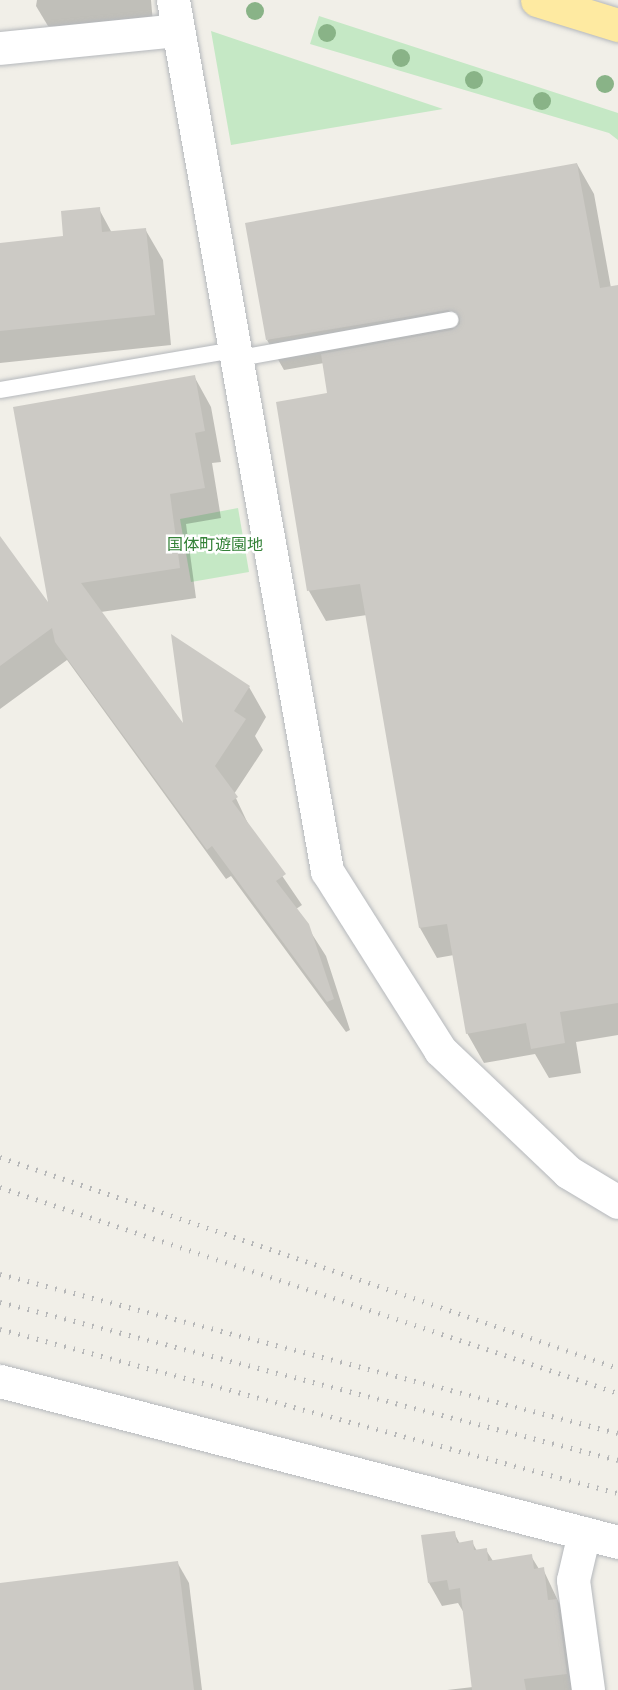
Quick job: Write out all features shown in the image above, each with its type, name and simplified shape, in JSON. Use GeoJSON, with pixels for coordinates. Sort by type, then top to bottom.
{"type":"FeatureCollection","features":[{"type":"Feature","properties":{"kind":"highway"},"geometry":{"type":"LineString","coordinates":[[537,0],[618,25]]}},
{"type":"Feature","properties":{"kind":"street"},"geometry":{"type":"LineString","coordinates":[[0,48],[175,15],[327,871],[440,1050],[568,1172],[618,1202]]}},
{"type":"Feature","properties":{"kind":"street"},"geometry":{"type":"LineString","coordinates":[[0,1381],[618,1542]]}},
{"type":"Feature","properties":{"kind":"street"},"geometry":{"type":"LineString","coordinates":[[584,1533],[573,1580],[588,1690]]}},
{"type":"Feature","properties":{"kind":"lane"},"geometry":{"type":"LineString","coordinates":[[0,390],[450,320]]}},
{"type":"Feature","properties":{"kind":"green space"},"geometry":{"type":"Polygon","coordinates":[[[319,16],[618,113],[618,140],[609,133],[310,44],[319,16]]]}},
{"type":"Feature","properties":{"kind":"green space"},"geometry":{"type":"Polygon","coordinates":[[[211,31],[318,67],[443,109],[231,145],[211,31]]]}},
{"type":"Feature","properties":{"kind":"green space","name":"国体町遊園地"},"geometry":{"type":"Polygon","coordinates":[[[238,508],[249,572],[191,582],[180,519],[238,508]]]}},
{"type":"Feature","properties":{"kind":"building"},"geometry":{"type":"Polygon","coordinates":[[[577,163],[600,288],[618,285],[618,1003],[560,1012],[565,1043],[531,1049],[526,1023],[466,1034],[447,924],[419,928],[360,584],[307,591],[276,402],[327,393],[321,354],[452,330],[460,324],[460,318],[448,310],[266,340],[245,223],[577,163]]]}},
{"type":"Feature","properties":{"kind":"building"},"geometry":{"type":"Polygon","coordinates":[[[100,207],[102,232],[146,228],[155,315],[0,331],[0,243],[63,236],[61,211],[100,207]]]}},
{"type":"Feature","properties":{"kind":"building"},"geometry":{"type":"Polygon","coordinates":[[[195,375],[205,431],[195,433],[205,488],[170,494],[180,568],[81,583],[183,723],[171,634],[250,686],[234,711],[246,719],[215,766],[238,797],[232,801],[286,874],[276,881],[309,924],[334,999],[327,1002],[212,846],[207,850],[55,642],[52,628],[0,666],[0,536],[48,602],[13,407],[195,375]]]}},
{"type":"Feature","properties":{"kind":"building"},"geometry":{"type":"Polygon","coordinates":[[[455,1531],[457,1543],[473,1540],[474,1550],[487,1548],[488,1561],[532,1554],[534,1569],[544,1567],[548,1600],[557,1599],[567,1674],[524,1679],[526,1690],[472,1690],[460,1588],[449,1590],[447,1580],[428,1583],[421,1535],[455,1531]]]}},
{"type":"Feature","properties":{"kind":"building"},"geometry":{"type":"Polygon","coordinates":[[[178,1561],[194,1690],[0,1690],[0,1583],[178,1561]]]}},
{"type":"Feature","properties":{"kind":"railway"},"geometry":{"type":"LineString","coordinates":[[0,1157],[618,1368]]}},
{"type":"Feature","properties":{"kind":"railway"},"geometry":{"type":"LineString","coordinates":[[0,1187],[618,1393]]}},
{"type":"Feature","properties":{"kind":"railway"},"geometry":{"type":"LineString","coordinates":[[0,1274],[618,1433]]}},
{"type":"Feature","properties":{"kind":"railway"},"geometry":{"type":"LineString","coordinates":[[0,1302],[618,1460]]}},
{"type":"Feature","properties":{"kind":"railway"},"geometry":{"type":"LineString","coordinates":[[0,1329],[618,1493]]}}]}
